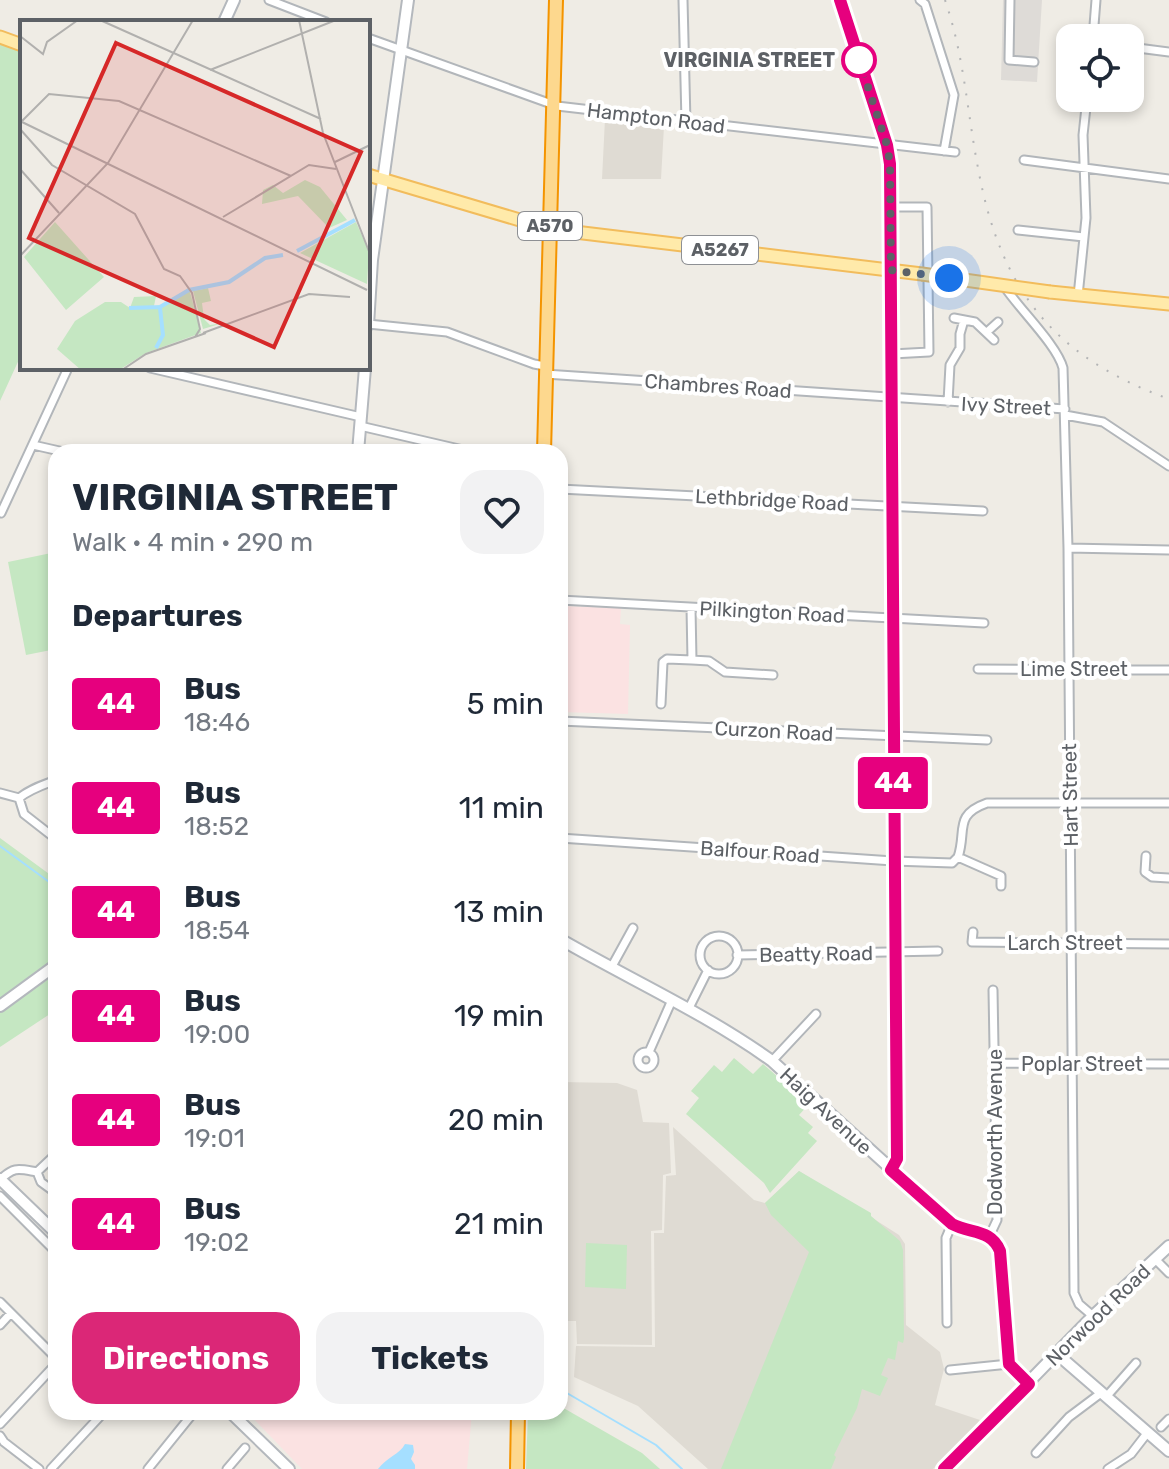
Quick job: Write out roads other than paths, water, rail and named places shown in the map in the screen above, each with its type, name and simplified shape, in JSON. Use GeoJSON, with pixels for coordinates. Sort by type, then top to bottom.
{"type":"FeatureCollection","features":[{"type":"Feature","properties":{"kind":"highway","name":"A570"},"geometry":{"type":"LineString","coordinates":[[544,444],[556,0]]}},
{"type":"Feature","properties":{"kind":"highway"},"geometry":{"type":"LineString","coordinates":[[517,1469],[518,1420]]}},
{"type":"Feature","properties":{"kind":"main road"},"geometry":{"type":"LineString","coordinates":[[0,37],[20,44]]}},
{"type":"Feature","properties":{"kind":"main road","name":"A5267"},"geometry":{"type":"LineString","coordinates":[[370,176],[550,229],[1078,296],[1169,304]]}},
{"type":"Feature","properties":{"kind":"street"},"geometry":{"type":"LineString","coordinates":[[225,20],[234,0]]}},
{"type":"Feature","properties":{"kind":"street"},"geometry":{"type":"LineString","coordinates":[[269,0],[321,20]]}},
{"type":"Feature","properties":{"kind":"street"},"geometry":{"type":"LineString","coordinates":[[370,292],[382,179],[408,0]]}},
{"type":"Feature","properties":{"kind":"street"},"geometry":{"type":"LineString","coordinates":[[683,0],[686,122]]}},
{"type":"Feature","properties":{"kind":"street"},"geometry":{"type":"LineString","coordinates":[[840,0],[887,145],[890,207],[897,1159],[891,1170]]}},
{"type":"Feature","properties":{"kind":"street"},"geometry":{"type":"LineString","coordinates":[[920,0],[925,4],[954,95],[944,151]]}},
{"type":"Feature","properties":{"kind":"street"},"geometry":{"type":"LineString","coordinates":[[1010,0],[1009,60],[1034,62]]}},
{"type":"Feature","properties":{"kind":"street"},"geometry":{"type":"LineString","coordinates":[[1094,24],[1096,0]]}},
{"type":"Feature","properties":{"kind":"street","name":"Hampton Road"},"geometry":{"type":"LineString","coordinates":[[370,39],[552,105],[955,152]]}},
{"type":"Feature","properties":{"kind":"street"},"geometry":{"type":"LineString","coordinates":[[1144,49],[1169,52]]}},
{"type":"Feature","properties":{"kind":"street"},"geometry":{"type":"LineString","coordinates":[[1078,296],[1084,237],[1085,112]]}},
{"type":"Feature","properties":{"kind":"street"},"geometry":{"type":"LineString","coordinates":[[1024,160],[1169,179]]}},
{"type":"Feature","properties":{"kind":"street"},"geometry":{"type":"LineString","coordinates":[[890,207],[927,207],[929,352],[892,354]]}},
{"type":"Feature","properties":{"kind":"street"},"geometry":{"type":"LineString","coordinates":[[1018,230],[1084,237]]}},
{"type":"Feature","properties":{"kind":"street","name":"Hart Street"},"geometry":{"type":"LineString","coordinates":[[1004,286],[1060,355],[1063,368],[1068,548],[1074,1293],[1079,1304],[1093,1316]]}},
{"type":"Feature","properties":{"kind":"street"},"geometry":{"type":"LineString","coordinates":[[954,318],[975,322],[988,331],[994,340]]}},
{"type":"Feature","properties":{"kind":"street"},"geometry":{"type":"LineString","coordinates":[[948,402],[950,365],[960,348],[964,320]]}},
{"type":"Feature","properties":{"kind":"street"},"geometry":{"type":"LineString","coordinates":[[988,331],[998,322]]}},
{"type":"Feature","properties":{"kind":"street","name":"Chambres Road"},"geometry":{"type":"LineString","coordinates":[[370,325],[447,332],[545,370],[948,402]]}},
{"type":"Feature","properties":{"kind":"street"},"geometry":{"type":"LineString","coordinates":[[1,513],[67,370]]}},
{"type":"Feature","properties":{"kind":"street"},"geometry":{"type":"LineString","coordinates":[[158,370],[442,444]]}},
{"type":"Feature","properties":{"kind":"street"},"geometry":{"type":"LineString","coordinates":[[359,444],[365,370]]}},
{"type":"Feature","properties":{"kind":"street","name":"Ivy Street"},"geometry":{"type":"LineString","coordinates":[[948,402],[1065,412],[1103,422],[1169,466]]}},
{"type":"Feature","properties":{"kind":"street"},"geometry":{"type":"LineString","coordinates":[[33,445],[48,448]]}},
{"type":"Feature","properties":{"kind":"street","name":"Lethbridge Road"},"geometry":{"type":"LineString","coordinates":[[568,489],[983,511]]}},
{"type":"Feature","properties":{"kind":"street"},"geometry":{"type":"LineString","coordinates":[[1068,548],[1169,550]]}},
{"type":"Feature","properties":{"kind":"street","name":"Pilkington Road"},"geometry":{"type":"LineString","coordinates":[[568,600],[984,623]]}},
{"type":"Feature","properties":{"kind":"street"},"geometry":{"type":"LineString","coordinates":[[691,608],[692,660]]}},
{"type":"Feature","properties":{"kind":"street"},"geometry":{"type":"LineString","coordinates":[[661,704],[663,662],[667,659],[709,661],[725,672],[773,675]]}},
{"type":"Feature","properties":{"kind":"street","name":"Lime Street"},"geometry":{"type":"LineString","coordinates":[[978,669],[1169,670]]}},
{"type":"Feature","properties":{"kind":"street","name":"Curzon Road"},"geometry":{"type":"LineString","coordinates":[[568,721],[987,740]]}},
{"type":"Feature","properties":{"kind":"street"},"geometry":{"type":"LineString","coordinates":[[0,793],[19,798],[48,784]]}},
{"type":"Feature","properties":{"kind":"street"},"geometry":{"type":"LineString","coordinates":[[19,798],[24,814],[48,833]]}},
{"type":"Feature","properties":{"kind":"street"},"geometry":{"type":"LineString","coordinates":[[1001,886],[1001,876],[958,857],[962,825],[973,808],[987,803],[1169,803]]}},
{"type":"Feature","properties":{"kind":"street","name":"Balfour Road"},"geometry":{"type":"LineString","coordinates":[[568,839],[893,861],[952,863],[958,857]]}},
{"type":"Feature","properties":{"kind":"street"},"geometry":{"type":"LineString","coordinates":[[1146,856],[1145,872],[1152,877],[1169,878]]}},
{"type":"Feature","properties":{"kind":"street"},"geometry":{"type":"LineString","coordinates":[[611,968],[633,928]]}},
{"type":"Feature","properties":{"kind":"street","name":"Larch Street"},"geometry":{"type":"LineString","coordinates":[[973,932],[972,942],[1169,944]]}},
{"type":"Feature","properties":{"kind":"street","name":"Beatty Road"},"geometry":{"type":"LineString","coordinates":[[716,936],[734,943],[737,955],[730,970],[719,973],[708,970],[703,966],[701,947],[716,936]]}},
{"type":"Feature","properties":{"kind":"street","name":"Haig Avenue"},"geometry":{"type":"LineString","coordinates":[[568,944],[689,1008],[772,1061],[952,1224],[990,1235]]}},
{"type":"Feature","properties":{"kind":"street","name":"Beatty Road"},"geometry":{"type":"LineString","coordinates":[[737,955],[938,951]]}},
{"type":"Feature","properties":{"kind":"street","name":"Beatty Road"},"geometry":{"type":"LineString","coordinates":[[689,1008],[708,970]]}},
{"type":"Feature","properties":{"kind":"street"},"geometry":{"type":"LineString","coordinates":[[0,1006],[48,971]]}},
{"type":"Feature","properties":{"kind":"street","name":"Dodworth Avenue"},"geometry":{"type":"LineString","coordinates":[[990,1235],[997,1220],[993,990]]}},
{"type":"Feature","properties":{"kind":"street"},"geometry":{"type":"LineString","coordinates":[[649,1052],[672,1000]]}},
{"type":"Feature","properties":{"kind":"street","name":"Haig Avenue"},"geometry":{"type":"LineString","coordinates":[[772,1061],[816,1014]]}},
{"type":"Feature","properties":{"kind":"street","name":"Dodworth Avenue"},"geometry":{"type":"LineString","coordinates":[[994,1027],[1005,1026]]}},
{"type":"Feature","properties":{"kind":"street","name":"Poplar Street"},"geometry":{"type":"LineString","coordinates":[[994,1063],[1169,1064]]}},
{"type":"Feature","properties":{"kind":"street"},"geometry":{"type":"LineString","coordinates":[[37,1172],[48,1162]]}},
{"type":"Feature","properties":{"kind":"street"},"geometry":{"type":"LineString","coordinates":[[37,1172],[15,1168],[0,1179],[48,1225]]}},
{"type":"Feature","properties":{"kind":"street"},"geometry":{"type":"LineString","coordinates":[[37,1172],[41,1182],[48,1187]]}},
{"type":"Feature","properties":{"kind":"street"},"geometry":{"type":"LineString","coordinates":[[2,1202],[48,1245]]}},
{"type":"Feature","properties":{"kind":"street"},"geometry":{"type":"LineString","coordinates":[[947,1323],[946,1238],[952,1224]]}},
{"type":"Feature","properties":{"kind":"street"},"geometry":{"type":"LineString","coordinates":[[990,1235],[1000,1251],[1009,1364],[1029,1384]]}},
{"type":"Feature","properties":{"kind":"street","name":"Norwood Road"},"geometry":{"type":"LineString","coordinates":[[944,1469],[1093,1316],[1169,1246]]}},
{"type":"Feature","properties":{"kind":"street"},"geometry":{"type":"LineString","coordinates":[[1155,1259],[1169,1273]]}},
{"type":"Feature","properties":{"kind":"street"},"geometry":{"type":"LineString","coordinates":[[0,1302],[48,1352]]}},
{"type":"Feature","properties":{"kind":"street"},"geometry":{"type":"LineString","coordinates":[[947,1310],[960,1310]]}},
{"type":"Feature","properties":{"kind":"street"},"geometry":{"type":"LineString","coordinates":[[0,1325],[11,1313]]}},
{"type":"Feature","properties":{"kind":"street"},"geometry":{"type":"LineString","coordinates":[[1057,1354],[1169,1451]]}},
{"type":"Feature","properties":{"kind":"street"},"geometry":{"type":"LineString","coordinates":[[1036,1453],[1069,1417],[1104,1395],[1136,1363]]}},
{"type":"Feature","properties":{"kind":"street"},"geometry":{"type":"LineString","coordinates":[[950,1370],[1009,1364]]}},
{"type":"Feature","properties":{"kind":"street"},"geometry":{"type":"LineString","coordinates":[[0,1424],[48,1370]]}},
{"type":"Feature","properties":{"kind":"street"},"geometry":{"type":"LineString","coordinates":[[1161,1427],[1169,1419]]}},
{"type":"Feature","properties":{"kind":"street"},"geometry":{"type":"LineString","coordinates":[[65,1469],[54,1466],[97,1420]]}},
{"type":"Feature","properties":{"kind":"street"},"geometry":{"type":"LineString","coordinates":[[148,1469],[188,1420]]}},
{"type":"Feature","properties":{"kind":"street"},"geometry":{"type":"LineString","coordinates":[[238,1420],[289,1469]]}},
{"type":"Feature","properties":{"kind":"street"},"geometry":{"type":"LineString","coordinates":[[245,1420],[252,1433]]}},
{"type":"Feature","properties":{"kind":"street"},"geometry":{"type":"LineString","coordinates":[[1108,1469],[1131,1454],[1148,1432]]}},
{"type":"Feature","properties":{"kind":"street"},"geometry":{"type":"LineString","coordinates":[[0,1436],[39,1469]]}},
{"type":"Feature","properties":{"kind":"street"},"geometry":{"type":"LineString","coordinates":[[227,1469],[245,1448]]}},
{"type":"Feature","properties":{"kind":"water"},"geometry":{"type":"Polygon","coordinates":[[[405,1444],[413,1445],[411,1459],[415,1469],[378,1469],[385,1461],[405,1444]]]}},
{"type":"Feature","properties":{"kind":"waterway"},"geometry":{"type":"LineString","coordinates":[[0,846],[48,881]]}},
{"type":"Feature","properties":{"kind":"waterway"},"geometry":{"type":"LineString","coordinates":[[568,1394],[656,1445],[682,1469]]}},
{"type":"Feature","properties":{"kind":"railway"},"geometry":{"type":"LineString","coordinates":[[945,0],[961,62],[988,211],[1001,249],[1018,283],[1038,313],[1063,339],[1093,362],[1128,382],[1169,399]]}},
{"type":"Feature","properties":{"kind":"place","name":"VIRGINIA STREET"},"geometry":{"type":"Point","coordinates":[859,60]}}]}
